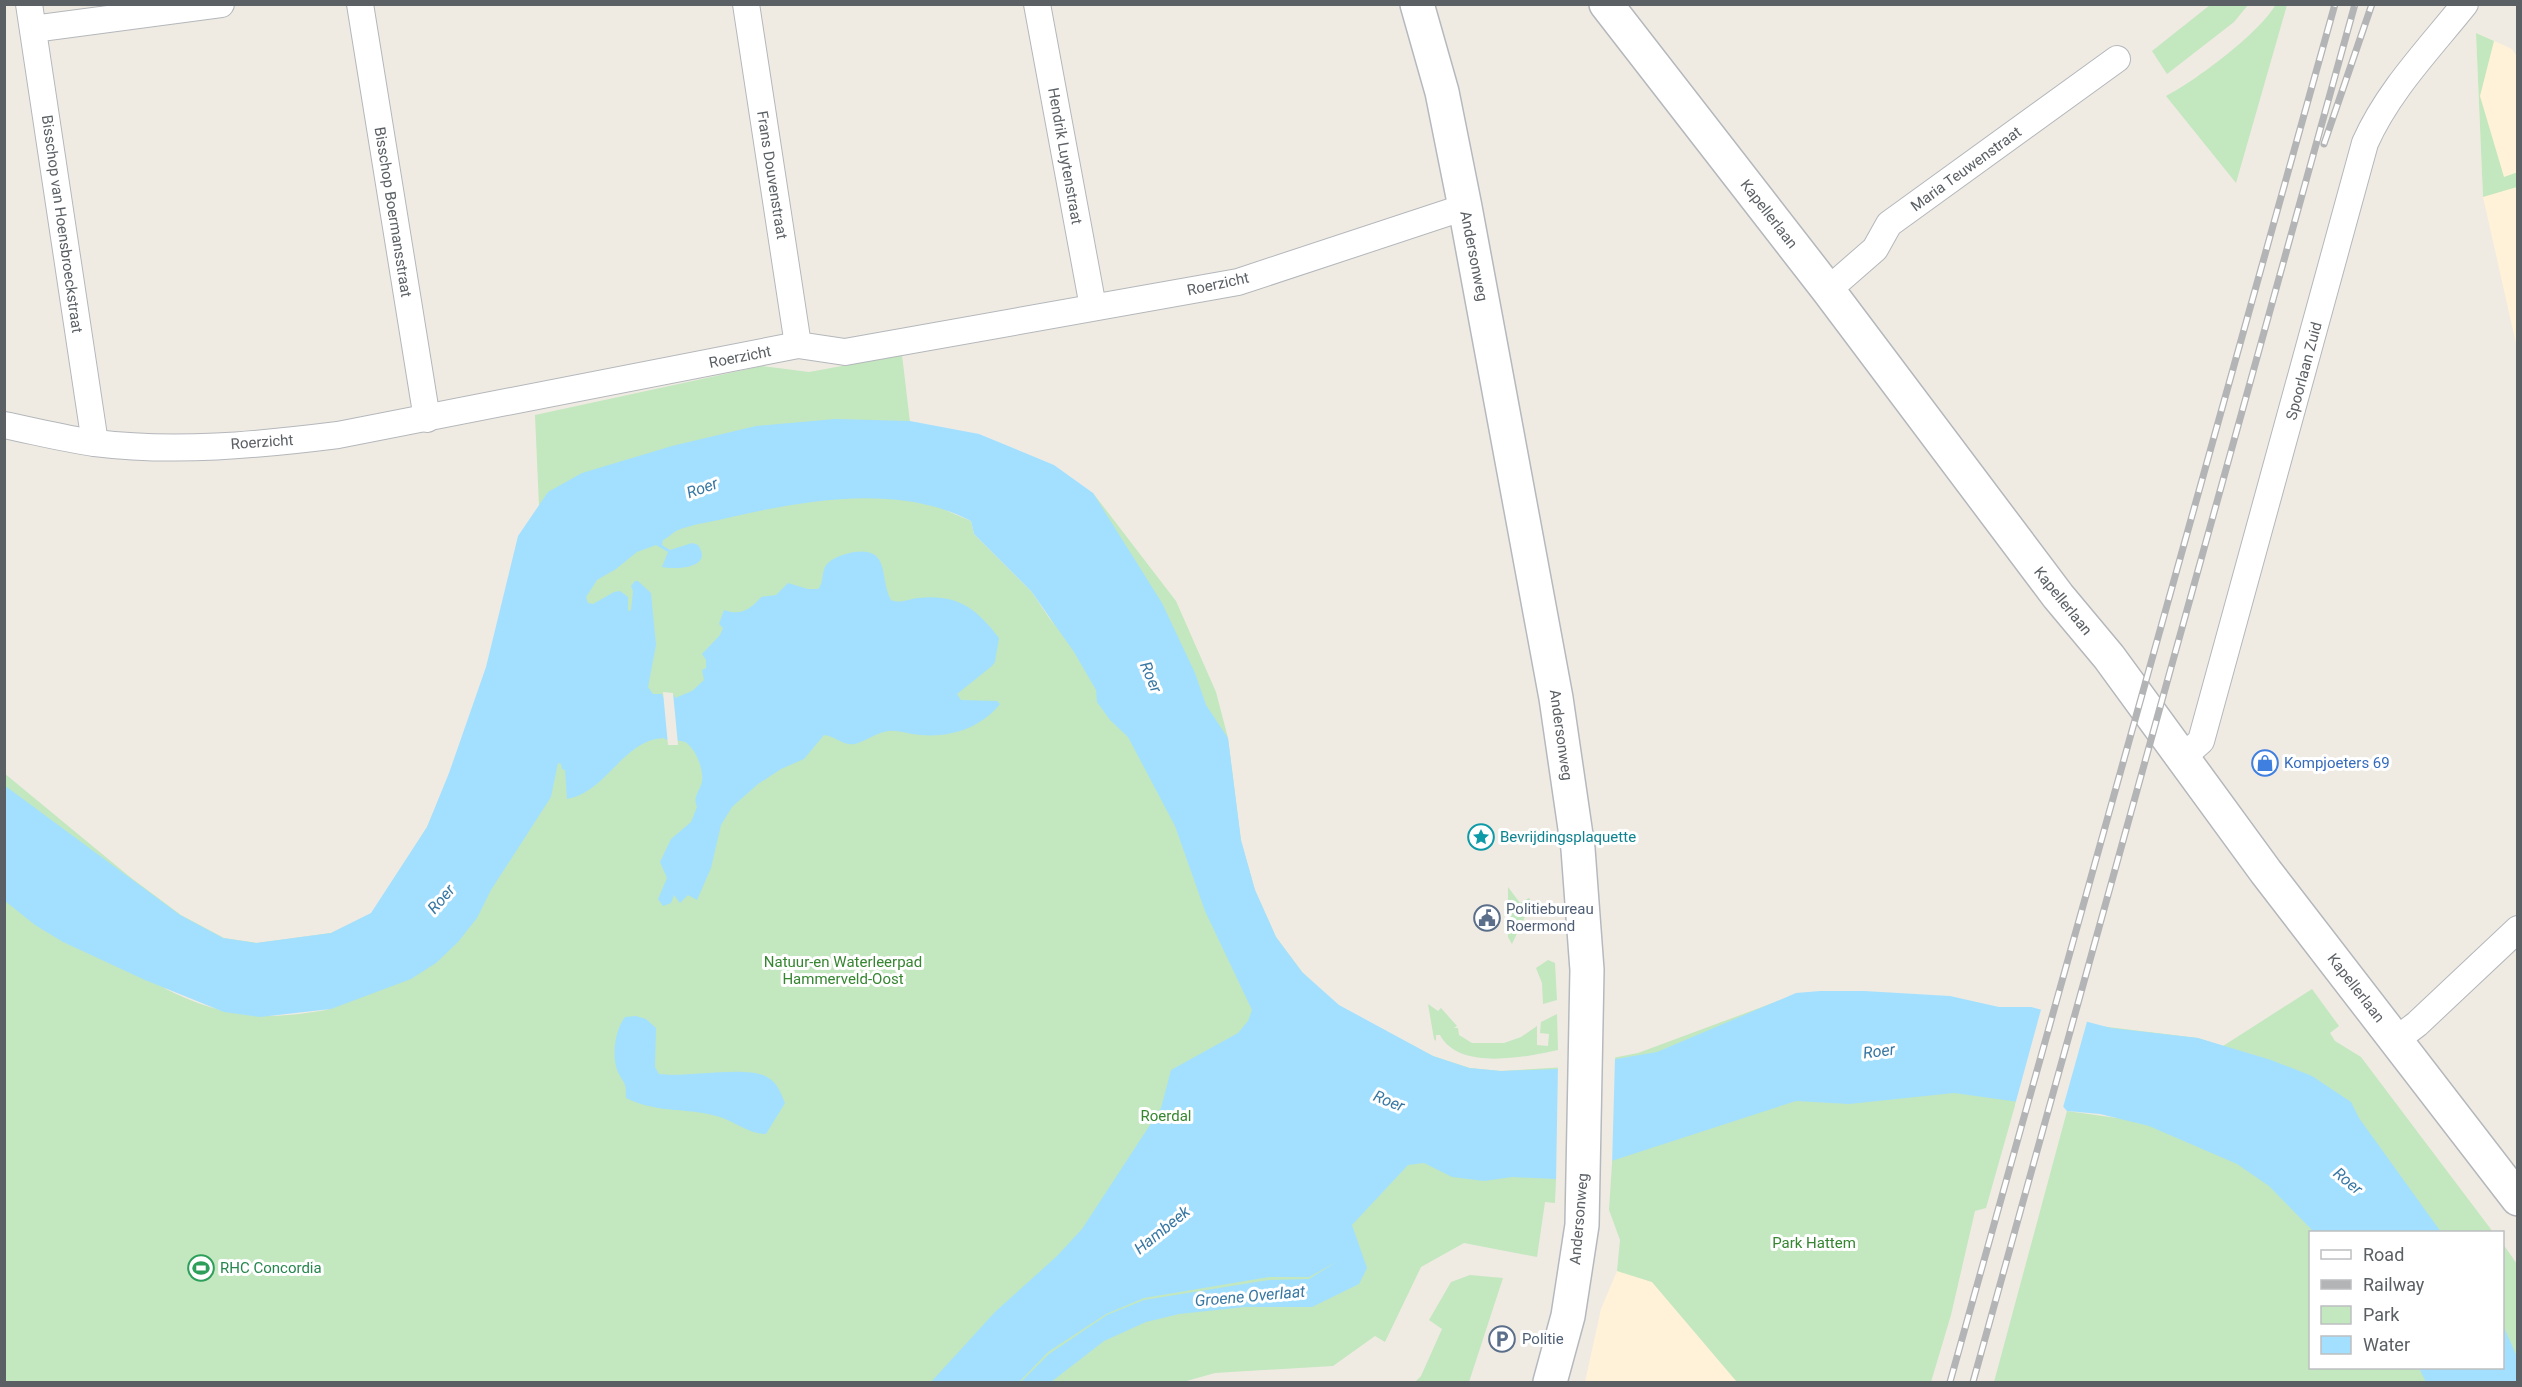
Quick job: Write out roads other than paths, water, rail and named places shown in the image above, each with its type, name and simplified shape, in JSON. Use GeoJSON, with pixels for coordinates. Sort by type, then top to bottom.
{"type":"FeatureCollection","features":[{"type":"Feature","properties":{"kind":"street"},"geometry":{"type":"LineString","coordinates":[[31,17],[221,4]]}},
{"type":"Feature","properties":{"kind":"street","name":"Bisschop Boermansstraat"},"geometry":{"type":"LineString","coordinates":[[360,4],[427,418]]}},
{"type":"Feature","properties":{"kind":"street","name":"Frans Douvenstraat"},"geometry":{"type":"LineString","coordinates":[[746,4],[798,345]]}},
{"type":"Feature","properties":{"kind":"street","name":"Hendrik Luytenstraat"},"geometry":{"type":"LineString","coordinates":[[1037,4],[1093,307]]}},
{"type":"Feature","properties":{"kind":"street","name":"Andersonweg"},"geometry":{"type":"LineString","coordinates":[[1417,4],[1442,92],[1465,207],[1556,698],[1578,849],[1584,917],[1587,1038],[1582,1225],[1568,1316],[1550,1383]]}},
{"type":"Feature","properties":{"kind":"street","name":"Andersonweg"},"geometry":{"type":"LineString","coordinates":[[1436,4],[1442,92]]}},
{"type":"Feature","properties":{"kind":"street","name":"Kapellerlaan"},"geometry":{"type":"LineString","coordinates":[[1606,4],[1828,290],[2058,596],[2109,657],[2184,756],[2266,872],[2517,1199]]}},
{"type":"Feature","properties":{"kind":"street","name":"Spoorlaan Zuid"},"geometry":{"type":"LineString","coordinates":[[2184,756],[2201,741],[2365,143],[2376,118],[2392,95],[2465,4]]}},
{"type":"Feature","properties":{"kind":"street","name":"Bisschop van Hoensbroeckstraat"},"geometry":{"type":"LineString","coordinates":[[31,17],[95,443]]}},
{"type":"Feature","properties":{"kind":"street","name":"Maria Teuwenstraat"},"geometry":{"type":"LineString","coordinates":[[1828,290],[1875,249],[1889,224],[2117,60]]}},
{"type":"Feature","properties":{"kind":"street","name":"Roerzicht"},"geometry":{"type":"LineString","coordinates":[[4,425],[95,443],[162,447],[265,444],[338,435],[798,345],[845,352],[1238,282],[1465,207]]}},
{"type":"Feature","properties":{"kind":"street"},"geometry":{"type":"LineString","coordinates":[[2396,1040],[2416,1024],[2517,928]]}},
{"type":"Feature","properties":{"kind":"water","name":"Roerdal"},"geometry":{"type":"Polygon","coordinates":[[[835,419],[910,421],[979,434],[1054,465],[1093,493],[1162,603],[1195,673],[1206,705],[1228,738],[1241,840],[1255,890],[1276,937],[1302,972],[1339,1005],[1433,1056],[1469,1068],[1501,1071],[1558,1069],[1657,1052],[1796,993],[1820,991],[1950,996],[1999,1007],[2031,1007],[2111,1028],[2198,1038],[2271,1060],[2312,1076],[2351,1102],[2359,1118],[2440,1231],[2313,1231],[2269,1186],[2237,1164],[2149,1126],[2100,1114],[2067,1111],[2060,1103],[2019,1102],[1954,1093],[1849,1104],[1796,1101],[1556,1179],[1512,1177],[1484,1181],[1452,1177],[1424,1163],[1408,1165],[1352,1225],[1367,1268],[1359,1284],[1312,1307],[1245,1307],[1179,1314],[1146,1322],[1104,1341],[1051,1382],[1021,1382],[1049,1354],[1107,1315],[1144,1300],[1269,1280],[1309,1279],[1338,1261],[1309,1277],[1269,1277],[1144,1298],[1106,1314],[1048,1352],[1019,1382],[931,1382],[995,1312],[1057,1256],[1082,1229],[1161,1108],[1171,1070],[1238,1033],[1248,1021],[1252,1010],[1205,911],[1175,826],[1128,737],[1110,720],[1097,702],[1096,690],[1074,652],[1031,591],[974,534],[971,521],[943,509],[913,502],[851,498],[819,501],[757,511],[690,526],[678,530],[663,540],[662,545],[670,550],[692,543],[698,545],[702,553],[697,563],[676,568],[662,567],[668,552],[656,545],[637,552],[616,569],[597,580],[586,597],[588,603],[593,604],[620,591],[628,597],[628,611],[631,610],[633,591],[631,586],[635,581],[651,593],[656,645],[648,687],[653,694],[662,694],[663,697],[674,695],[675,698],[692,691],[704,680],[702,670],[706,668],[706,660],[702,654],[720,635],[723,628],[719,624],[724,610],[744,611],[761,597],[776,595],[788,583],[808,589],[818,589],[828,563],[836,557],[854,552],[874,554],[879,559],[891,600],[932,597],[954,601],[982,618],[999,638],[995,662],[992,666],[957,694],[961,700],[997,701],[1000,704],[982,721],[949,734],[924,735],[889,731],[855,744],[824,735],[804,759],[781,769],[758,784],[732,807],[721,825],[711,868],[697,900],[688,895],[680,903],[674,895],[671,903],[663,906],[658,899],[667,878],[660,862],[671,839],[691,822],[697,807],[696,798],[702,780],[699,762],[689,745],[682,741],[663,738],[649,741],[636,748],[593,787],[567,799],[565,770],[558,763],[551,797],[491,890],[477,918],[458,942],[436,963],[411,979],[331,1009],[260,1017],[224,1012],[145,980],[63,942],[35,925],[5,901],[4,785],[180,915],[223,938],[256,943],[331,933],[371,913],[427,827],[449,773],[486,667],[518,536],[548,492],[582,473],[672,446],[756,426],[835,419]]]}},
{"type":"Feature","properties":{"kind":"water"},"geometry":{"type":"Polygon","coordinates":[[[636,1016],[646,1019],[656,1028],[655,1067],[659,1074],[745,1072],[767,1077],[773,1082],[785,1103],[766,1134],[749,1131],[710,1114],[651,1107],[626,1098],[625,1086],[616,1066],[615,1044],[625,1017],[636,1016]]]}},
{"type":"Feature","properties":{"kind":"water"},"geometry":{"type":"Polygon","coordinates":[[[2504,1327],[2517,1357],[2517,1382],[2426,1382],[2420,1369],[2504,1369],[2504,1327]]]}},
{"type":"Feature","properties":{"kind":"railway"},"geometry":{"type":"LineString","coordinates":[[1950,1382],[2335,4]]}},
{"type":"Feature","properties":{"kind":"railway"},"geometry":{"type":"LineString","coordinates":[[1973,1382],[2355,4]]}},
{"type":"Feature","properties":{"kind":"railway"},"geometry":{"type":"LineString","coordinates":[[2324,144],[2372,4]]}},
{"type":"Feature","properties":{"kind":"place","name":"Kompjoeters 69"},"geometry":{"type":"Point","coordinates":[2265,763]}},
{"type":"Feature","properties":{"kind":"place","name":"Bevrijdingsplaquette"},"geometry":{"type":"Point","coordinates":[1481,837]}},
{"type":"Feature","properties":{"kind":"place","name":"Politiebureau Roermond"},"geometry":{"type":"Point","coordinates":[1487,918]}},
{"type":"Feature","properties":{"kind":"place","name":"RHC Concordia"},"geometry":{"type":"Point","coordinates":[201,1268]}},
{"type":"Feature","properties":{"kind":"place","name":"Politie"},"geometry":{"type":"Point","coordinates":[1502,1339]}},
{"type":"Feature","properties":{"kind":"water label","name":"Roer"},"geometry":{"type":"Point","coordinates":[702,488]}},
{"type":"Feature","properties":{"kind":"water label","name":"Roer"},"geometry":{"type":"Point","coordinates":[1151,677]}},
{"type":"Feature","properties":{"kind":"water label","name":"Roer"},"geometry":{"type":"Point","coordinates":[441,899]}},
{"type":"Feature","properties":{"kind":"water label","name":"Roer"},"geometry":{"type":"Point","coordinates":[1879,1051]}},
{"type":"Feature","properties":{"kind":"water label","name":"Roer"},"geometry":{"type":"Point","coordinates":[1389,1101]}},
{"type":"Feature","properties":{"kind":"water label","name":"Roer"},"geometry":{"type":"Point","coordinates":[2348,1181]}},
{"type":"Feature","properties":{"kind":"water label","name":"Hambeek"},"geometry":{"type":"Point","coordinates":[1162,1230]}},
{"type":"Feature","properties":{"kind":"water label","name":"Groene Overlaat"},"geometry":{"type":"Point","coordinates":[1250,1296]}},
{"type":"Feature","properties":{"kind":"park label","name":"Natuur-en Waterleerpad Hammerveld-Oost"},"geometry":{"type":"Point","coordinates":[843,970]}},
{"type":"Feature","properties":{"kind":"park label","name":"Park Hattem"},"geometry":{"type":"Point","coordinates":[1814,1243]}}]}
